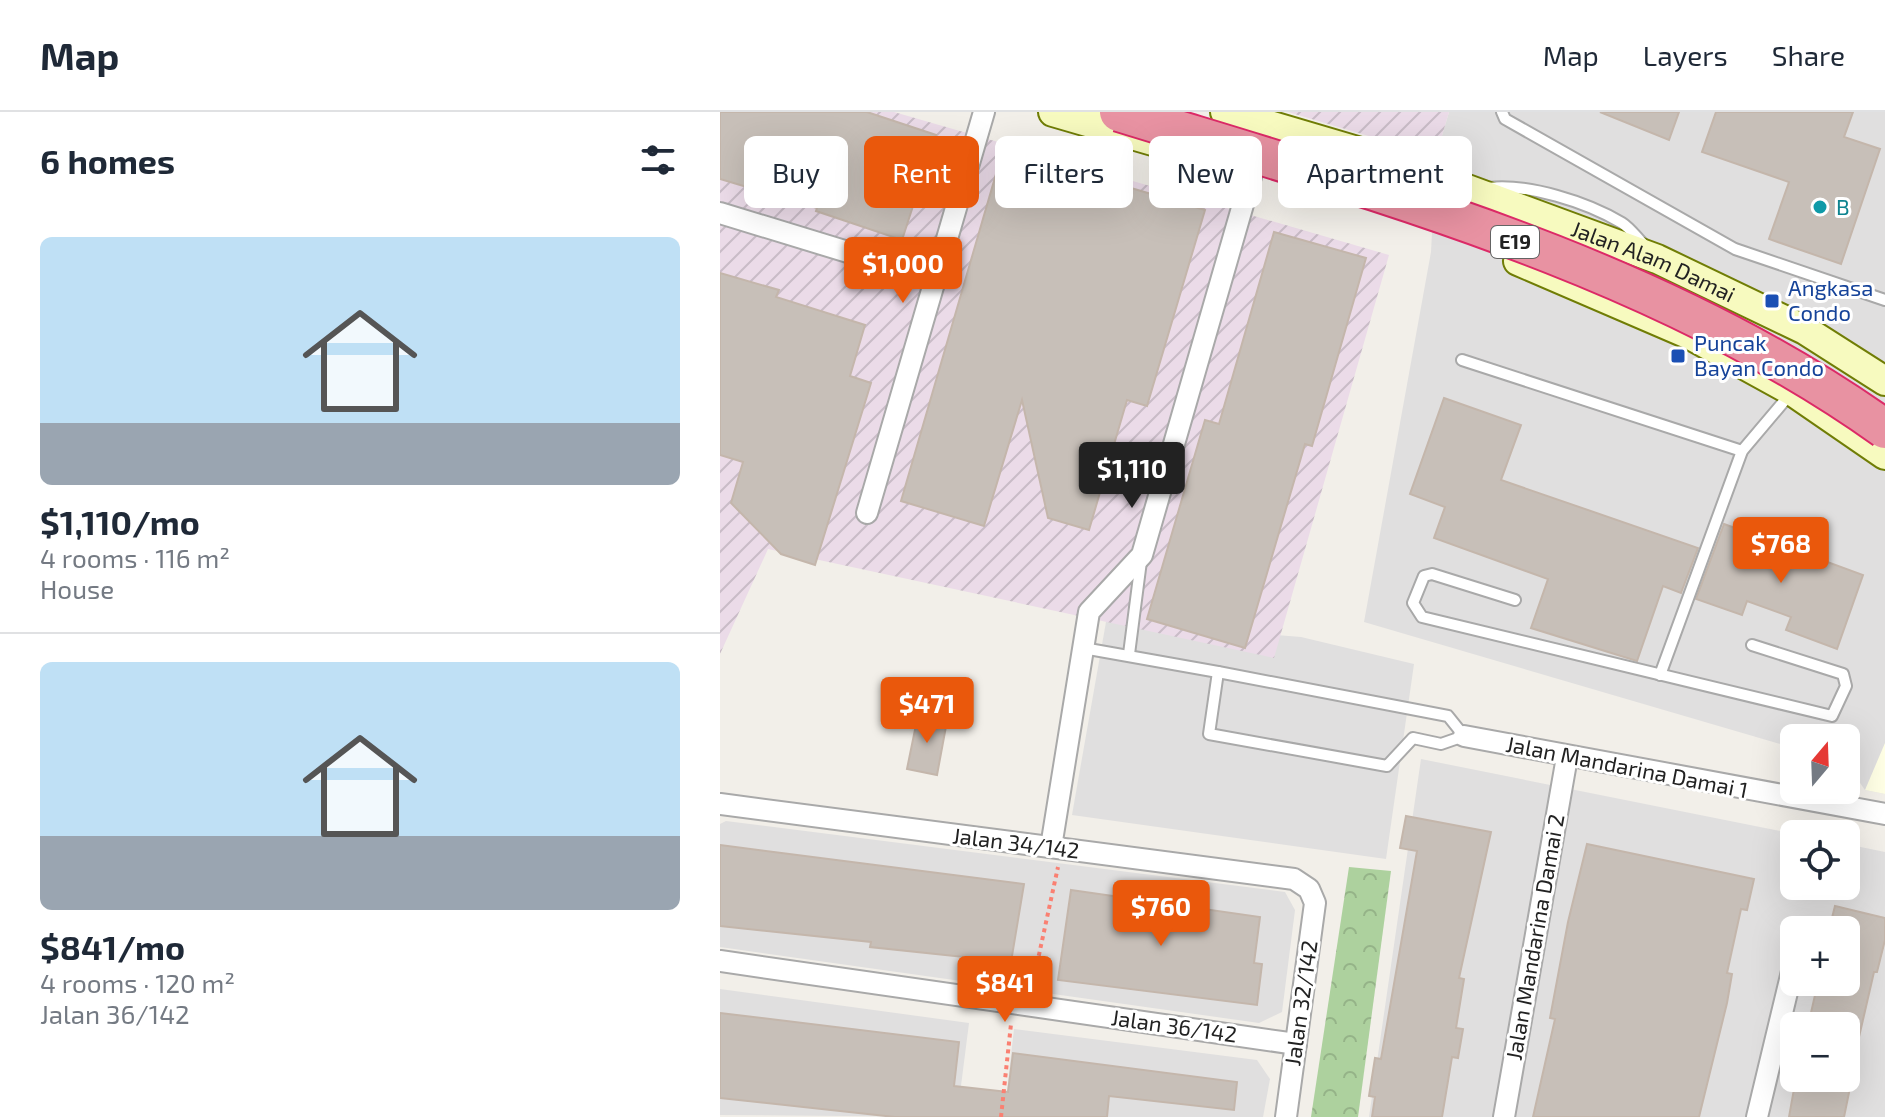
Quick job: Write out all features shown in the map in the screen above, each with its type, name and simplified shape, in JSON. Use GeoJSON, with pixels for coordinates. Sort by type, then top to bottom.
{"type":"FeatureCollection","features":[{"type":"Feature","properties":{"kind":"highway","name":"E19"},"geometry":{"type":"LineString","coordinates":[[1119,112],[1416,203],[1672,303],[1846,401],[1885,429]]}},
{"type":"Feature","properties":{"kind":"highway","name":"E19"},"geometry":{"type":"LineString","coordinates":[[1155,112],[1420,196],[1674,297],[1848,394],[1885,420]]}},
{"type":"Feature","properties":{"kind":"main road"},"geometry":{"type":"LineString","coordinates":[[1053,112],[1149,140]]}},
{"type":"Feature","properties":{"kind":"main road","name":"Jalan Alam Damai"},"geometry":{"type":"LineString","coordinates":[[1225,112],[1391,161],[1657,259],[1805,330],[1885,381]]}},
{"type":"Feature","properties":{"kind":"main road"},"geometry":{"type":"LineString","coordinates":[[1262,173],[1412,217],[1638,311],[1792,391],[1885,455]]}},
{"type":"Feature","properties":{"kind":"street"},"geometry":{"type":"LineString","coordinates":[[867,513],[933,278],[984,112]]}},
{"type":"Feature","properties":{"kind":"street"},"geometry":{"type":"LineString","coordinates":[[1262,138],[1266,125]]}},
{"type":"Feature","properties":{"kind":"street"},"geometry":{"type":"LineString","coordinates":[[1056,848],[1089,612],[1142,555],[1241,208]]}},
{"type":"Feature","properties":{"kind":"street"},"geometry":{"type":"LineString","coordinates":[[720,213],[933,278]]}},
{"type":"Feature","properties":{"kind":"street","name":"Jalan Mandarina Damai 1"},"geometry":{"type":"LineString","coordinates":[[1464,736],[1885,814]]}},
{"type":"Feature","properties":{"kind":"street","name":"Jalan Mandarina Damai 2"},"geometry":{"type":"LineString","coordinates":[[1504,1117],[1567,757]]}},
{"type":"Feature","properties":{"kind":"street","name":"Jalan 34/142"},"geometry":{"type":"LineString","coordinates":[[720,804],[1294,879],[1309,889]]}},
{"type":"Feature","properties":{"kind":"street","name":"Jalan 32/142"},"geometry":{"type":"LineString","coordinates":[[1286,1117],[1315,903],[1309,889]]}},
{"type":"Feature","properties":{"kind":"street","name":"Jalan 36/142"},"geometry":{"type":"LineString","coordinates":[[720,961],[1296,1044]]}},
{"type":"Feature","properties":{"kind":"street"},"geometry":{"type":"LineString","coordinates":[[1757,1117],[1786,996]]}},
{"type":"Feature","properties":{"kind":"lane"},"geometry":{"type":"LineString","coordinates":[[1502,112],[1505,119],[1716,240],[1885,300]]}},
{"type":"Feature","properties":{"kind":"lane"},"geometry":{"type":"LineString","coordinates":[[1462,360],[1742,451]]}},
{"type":"Feature","properties":{"kind":"lane"},"geometry":{"type":"LineString","coordinates":[[1660,675],[1742,451],[1792,391]]}},
{"type":"Feature","properties":{"kind":"lane"},"geometry":{"type":"LineString","coordinates":[[1129,654],[1142,555]]}},
{"type":"Feature","properties":{"kind":"lane"},"geometry":{"type":"LineString","coordinates":[[1515,600],[1432,574],[1424,576],[1413,603],[1422,617],[1832,716],[1846,686],[1843,674],[1752,645]]}},
{"type":"Feature","properties":{"kind":"lane"},"geometry":{"type":"LineString","coordinates":[[1083,648],[1129,654],[1448,716],[1464,736],[1441,744],[1413,738],[1387,766],[1209,734],[1218,672]]}},
{"type":"Feature","properties":{"kind":"path"},"geometry":{"type":"LineString","coordinates":[[1001,1117],[1020,1004],[1056,848]]}},
{"type":"Feature","properties":{"kind":"shaded area"},"geometry":{"type":"Polygon","coordinates":[[[720,112],[894,112],[977,136],[864,136],[864,208],[979,208],[979,137],[995,141],[995,208],[1133,208],[1133,181],[1149,186],[1149,208],[1226,208],[1389,255],[1274,658],[768,549],[720,654],[720,112]]]}},
{"type":"Feature","properties":{"kind":"shaded area"},"geometry":{"type":"Polygon","coordinates":[[[1288,112],[1449,112],[1442,136],[1369,136],[1288,112]]]}},
{"type":"Feature","properties":{"kind":"shaded area"},"geometry":{"type":"Polygon","coordinates":[[[1449,112],[1885,112],[1885,794],[1865,790],[1860,783],[1860,724],[1780,724],[1780,744],[1364,622],[1431,252],[1433,208],[1472,208],[1472,136],[1442,136],[1449,112]]]}},
{"type":"Feature","properties":{"kind":"shaded area"},"geometry":{"type":"Polygon","coordinates":[[[1106,622],[1301,637],[1414,664],[1386,859],[1072,815],[1106,622]]]}},
{"type":"Feature","properties":{"kind":"shaded area"},"geometry":{"type":"Polygon","coordinates":[[[1885,743],[1885,794],[1865,790],[1885,743]]]}},
{"type":"Feature","properties":{"kind":"shaded area"},"geometry":{"type":"Polygon","coordinates":[[[1421,759],[1780,831],[1780,900],[1860,900],[1860,847],[1885,852],[1885,1117],[1369,1117],[1421,759]]]}},
{"type":"Feature","properties":{"kind":"shaded area"},"geometry":{"type":"Polygon","coordinates":[[[726,821],[1285,892],[1295,910],[1282,1012],[1259,1023],[720,947],[720,824],[726,821]]]}},
{"type":"Feature","properties":{"kind":"shaded area"},"geometry":{"type":"Polygon","coordinates":[[[720,989],[969,1023],[957,1117],[720,1115],[720,989]]]}},
{"type":"Feature","properties":{"kind":"shaded area"},"geometry":{"type":"Polygon","coordinates":[[[1014,1029],[1257,1060],[1270,1079],[1263,1117],[1004,1117],[1014,1029]]]}},
{"type":"Feature","properties":{"kind":"green space"},"geometry":{"type":"Polygon","coordinates":[[[1349,867],[1391,871],[1358,1117],[1311,1117],[1349,867]]]}},
{"type":"Feature","properties":{"kind":"building"},"geometry":{"type":"Polygon","coordinates":[[[720,112],[867,112],[936,135],[864,136],[864,208],[912,208],[902,240],[816,211],[817,208],[848,208],[848,136],[744,136],[744,186],[720,179],[720,112]]]}},
{"type":"Feature","properties":{"kind":"building"},"geometry":{"type":"Polygon","coordinates":[[[1600,112],[1679,112],[1669,140],[1600,112]]]}},
{"type":"Feature","properties":{"kind":"building","name":"B"},"geometry":{"type":"Polygon","coordinates":[[[1716,112],[1853,112],[1844,137],[1880,149],[1841,264],[1769,239],[1789,182],[1702,152],[1716,112]]]}},
{"type":"Feature","properties":{"kind":"building"},"geometry":{"type":"Polygon","coordinates":[[[995,178],[995,208],[1133,208],[1133,189],[1149,193],[1149,208],[1205,210],[1147,406],[1127,400],[1089,530],[1048,518],[1022,400],[984,526],[901,501],[995,178]]]}},
{"type":"Feature","properties":{"kind":"building"},"geometry":{"type":"Polygon","coordinates":[[[1274,232],[1366,258],[1312,446],[1305,444],[1245,648],[1147,619],[1205,420],[1219,424],[1274,232]]]}},
{"type":"Feature","properties":{"kind":"building"},"geometry":{"type":"Polygon","coordinates":[[[720,273],[779,290],[776,297],[865,325],[850,376],[871,383],[815,565],[781,554],[731,503],[743,462],[720,455],[720,273]]]}},
{"type":"Feature","properties":{"kind":"building"},"geometry":{"type":"Polygon","coordinates":[[[1444,398],[1521,425],[1501,480],[1698,548],[1681,593],[1663,586],[1637,661],[1531,628],[1548,579],[1434,538],[1445,507],[1410,494],[1444,398]]]}},
{"type":"Feature","properties":{"kind":"building"},"geometry":{"type":"Polygon","coordinates":[[[1724,524],[1863,575],[1837,649],[1786,630],[1791,617],[1747,601],[1742,615],[1696,599],[1724,524]]]}},
{"type":"Feature","properties":{"kind":"building"},"geometry":{"type":"Polygon","coordinates":[[[918,715],[947,721],[937,775],[907,769],[918,715]]]}},
{"type":"Feature","properties":{"kind":"building"},"geometry":{"type":"Polygon","coordinates":[[[1406,816],[1491,832],[1459,978],[1464,979],[1456,1028],[1463,1029],[1458,1058],[1452,1057],[1442,1117],[1372,1117],[1375,1097],[1369,1096],[1375,1058],[1381,1059],[1417,851],[1400,848],[1406,816]]]}},
{"type":"Feature","properties":{"kind":"building"},"geometry":{"type":"Polygon","coordinates":[[[1587,844],[1754,879],[1747,910],[1741,909],[1727,973],[1732,974],[1727,1003],[1699,1117],[1533,1117],[1555,1019],[1550,1018],[1568,922],[1587,844]]]}},
{"type":"Feature","properties":{"kind":"building"},"geometry":{"type":"Polygon","coordinates":[[[720,845],[1024,884],[1011,962],[870,947],[871,942],[720,926],[720,845]]]}},
{"type":"Feature","properties":{"kind":"building"},"geometry":{"type":"Polygon","coordinates":[[[1071,890],[1260,917],[1254,963],[1262,964],[1257,1005],[1058,980],[1071,890]]]}},
{"type":"Feature","properties":{"kind":"building"},"geometry":{"type":"Polygon","coordinates":[[[1835,906],[1885,918],[1885,940],[1860,1033],[1860,1012],[1811,1012],[1815,996],[1860,996],[1860,916],[1832,916],[1835,906]]]}},
{"type":"Feature","properties":{"kind":"building"},"geometry":{"type":"Polygon","coordinates":[[[720,1013],[959,1042],[954,1086],[1008,1092],[1013,1053],[1237,1082],[1234,1110],[1109,1096],[1107,1117],[895,1117],[720,1098],[720,1013]]]}},
{"type":"Feature","properties":{"kind":"building"},"geometry":{"type":"Polygon","coordinates":[[[1793,1092],[1849,1092],[1844,1117],[1789,1117],[1793,1092]]]}},
{"type":"Feature","properties":{"kind":"place","name":"B"},"geometry":{"type":"Point","coordinates":[1820,207]}},
{"type":"Feature","properties":{"kind":"place","name":"Angkasa Condo"},"geometry":{"type":"Point","coordinates":[1772,301]}},
{"type":"Feature","properties":{"kind":"place","name":"Puncak Bayan Condo"},"geometry":{"type":"Point","coordinates":[1678,356]}}]}
